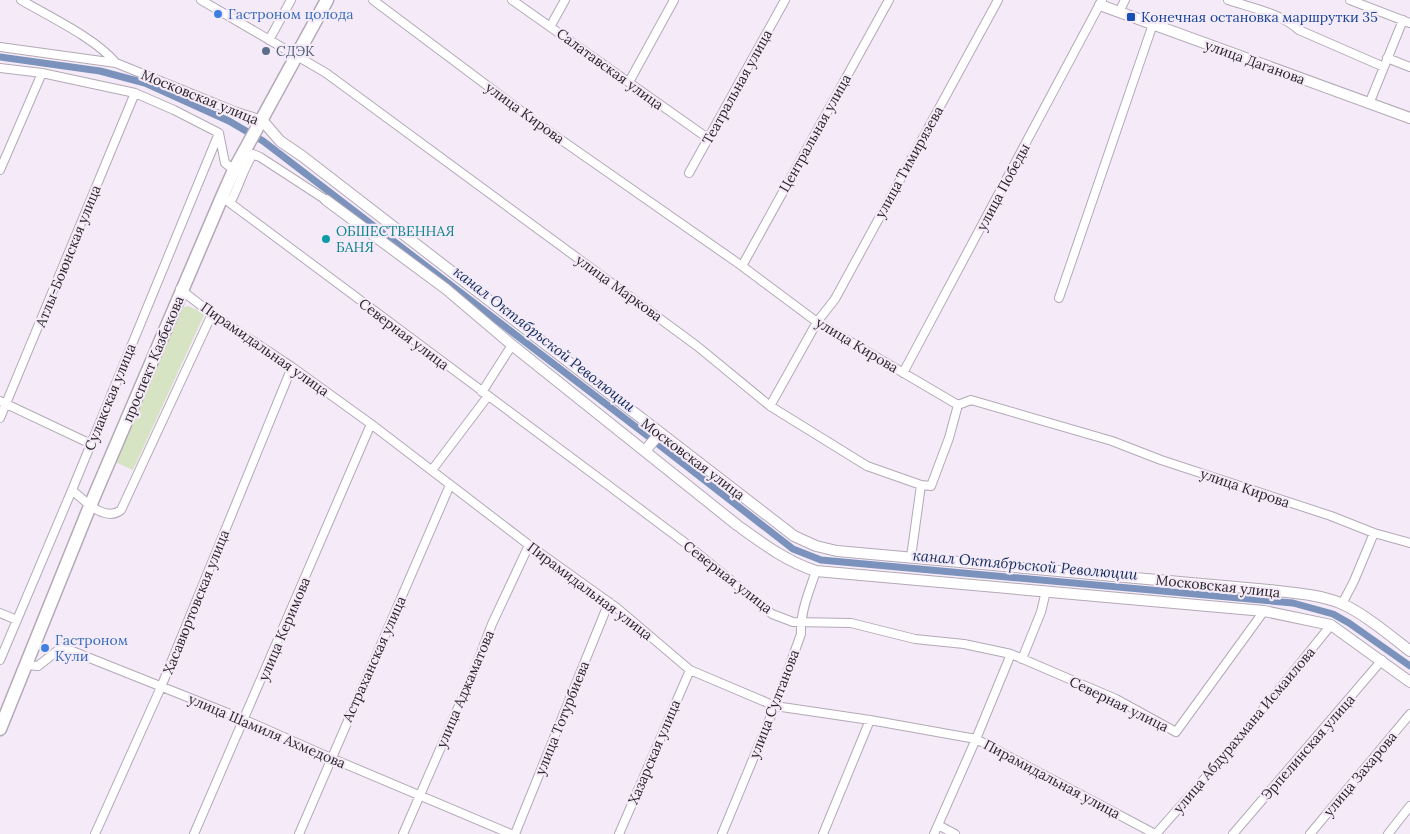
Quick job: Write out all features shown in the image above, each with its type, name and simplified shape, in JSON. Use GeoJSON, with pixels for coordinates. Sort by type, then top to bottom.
{"type":"FeatureCollection","features":[{"type":"Feature","properties":{"kind":"highway","name":"проспект Казбекова"},"geometry":{"type":"LineString","coordinates":[[295,54],[321,0]]}},
{"type":"Feature","properties":{"kind":"highway","name":"проспект Казбекова"},"geometry":{"type":"LineString","coordinates":[[0,710],[232,168],[327,0]]}},
{"type":"Feature","properties":{"kind":"highway","name":"проспект Казбекова"},"geometry":{"type":"LineString","coordinates":[[180,289],[226,200],[232,168]]}},
{"type":"Feature","properties":{"kind":"highway","name":"проспект Казбекова"},"geometry":{"type":"LineString","coordinates":[[0,729],[59,586],[89,505]]}},
{"type":"Feature","properties":{"kind":"main road","name":"улица Даганова"},"geometry":{"type":"LineString","coordinates":[[1101,3],[1153,25],[1410,117]]}},
{"type":"Feature","properties":{"kind":"main road","name":"Московская улица"},"geometry":{"type":"LineString","coordinates":[[257,124],[302,156],[659,434],[794,536],[805,542],[837,551],[1269,590],[1324,598],[1342,604],[1374,624],[1410,651]]}},
{"type":"Feature","properties":{"kind":"main road","name":"Московская улица"},"geometry":{"type":"LineString","coordinates":[[326,200],[446,289],[512,345],[737,526],[781,555],[806,568],[816,571],[1264,611],[1331,624]]}},
{"type":"Feature","properties":{"kind":"main road"},"geometry":{"type":"LineString","coordinates":[[645,451],[659,434]]}},
{"type":"Feature","properties":{"kind":"main road"},"geometry":{"type":"LineString","coordinates":[[1331,624],[1410,682]]}},
{"type":"Feature","properties":{"kind":"street"},"geometry":{"type":"LineString","coordinates":[[21,0],[81,35],[110,55],[116,62]]}},
{"type":"Feature","properties":{"kind":"street","name":"улица Маркова"},"geometry":{"type":"LineString","coordinates":[[202,0],[326,73],[697,346],[770,406],[867,466],[921,485]]}},
{"type":"Feature","properties":{"kind":"street"},"geometry":{"type":"LineString","coordinates":[[269,40],[291,0]]}},
{"type":"Feature","properties":{"kind":"street","name":"улица Кирова"},"geometry":{"type":"LineString","coordinates":[[373,0],[537,124],[742,266],[817,322],[958,405],[971,400],[1112,441],[1161,460],[1331,516],[1374,533],[1410,543]]}},
{"type":"Feature","properties":{"kind":"street","name":"Салатавская улица"},"geometry":{"type":"LineString","coordinates":[[512,0],[708,140]]}},
{"type":"Feature","properties":{"kind":"street"},"geometry":{"type":"LineString","coordinates":[[550,26],[565,0]]}},
{"type":"Feature","properties":{"kind":"street"},"geometry":{"type":"LineString","coordinates":[[629,82],[674,0]]}},
{"type":"Feature","properties":{"kind":"street","name":"Театральная улица"},"geometry":{"type":"LineString","coordinates":[[689,173],[785,0]]}},
{"type":"Feature","properties":{"kind":"street","name":"Центральная улица"},"geometry":{"type":"LineString","coordinates":[[742,266],[889,0]]}},
{"type":"Feature","properties":{"kind":"street","name":"улица Тимирязева"},"geometry":{"type":"LineString","coordinates":[[770,406],[817,322],[835,299],[998,0]]}},
{"type":"Feature","properties":{"kind":"street"},"geometry":{"type":"LineString","coordinates":[[1119,11],[1125,0]]}},
{"type":"Feature","properties":{"kind":"street"},"geometry":{"type":"LineString","coordinates":[[1228,0],[1290,22],[1299,30],[1384,67]]}},
{"type":"Feature","properties":{"kind":"street"},"geometry":{"type":"LineString","coordinates":[[1350,0],[1406,22],[1387,58],[1369,103]]}},
{"type":"Feature","properties":{"kind":"street"},"geometry":{"type":"LineString","coordinates":[[1370,8],[1375,0]]}},
{"type":"Feature","properties":{"kind":"street","name":"улица Победы"},"geometry":{"type":"LineString","coordinates":[[903,373],[1101,3]]}},
{"type":"Feature","properties":{"kind":"street"},"geometry":{"type":"LineString","coordinates":[[1058,298],[1153,25]]}},
{"type":"Feature","properties":{"kind":"street","name":"Московская улица"},"geometry":{"type":"LineString","coordinates":[[0,46],[116,62],[234,111],[257,124]]}},
{"type":"Feature","properties":{"kind":"street"},"geometry":{"type":"LineString","coordinates":[[1387,58],[1410,67]]}},
{"type":"Feature","properties":{"kind":"street"},"geometry":{"type":"LineString","coordinates":[[0,68],[42,73],[135,93],[219,133],[225,163],[232,168]]}},
{"type":"Feature","properties":{"kind":"street"},"geometry":{"type":"LineString","coordinates":[[0,170],[42,73]]}},
{"type":"Feature","properties":{"kind":"street","name":"Атлы-Боюнская улица"},"geometry":{"type":"LineString","coordinates":[[0,418],[3,402],[135,93]]}},
{"type":"Feature","properties":{"kind":"street","name":"Сулакская улица"},"geometry":{"type":"LineString","coordinates":[[0,660],[219,133]]}},
{"type":"Feature","properties":{"kind":"street","name":"Московская улица"},"geometry":{"type":"LineString","coordinates":[[226,200],[237,191],[247,162],[253,154],[326,200]]}},
{"type":"Feature","properties":{"kind":"street","name":"Северная улица"},"geometry":{"type":"LineString","coordinates":[[226,200],[631,502],[772,614],[793,622],[851,624],[915,639],[964,644],[1011,654],[1116,699],[1176,732],[1264,611]]}},
{"type":"Feature","properties":{"kind":"street","name":"Пирамидальная улица"},"geometry":{"type":"LineString","coordinates":[[180,289],[212,314],[292,367],[371,424],[528,545],[609,602],[690,670],[775,706],[870,720],[976,739],[1155,834]]}},
{"type":"Feature","properties":{"kind":"street"},"geometry":{"type":"LineString","coordinates":[[72,490],[89,505],[108,514],[116,514],[121,510],[212,314]]}},
{"type":"Feature","properties":{"kind":"street"},"geometry":{"type":"LineString","coordinates":[[432,470],[485,394],[512,345]]}},
{"type":"Feature","properties":{"kind":"street","name":"Хасавюртовская улица"},"geometry":{"type":"LineString","coordinates":[[95,834],[161,687],[292,367]]}},
{"type":"Feature","properties":{"kind":"street"},"geometry":{"type":"LineString","coordinates":[[3,402],[91,444]]}},
{"type":"Feature","properties":{"kind":"street"},"geometry":{"type":"LineString","coordinates":[[911,557],[921,485],[931,486],[949,438],[958,405]]}},
{"type":"Feature","properties":{"kind":"street","name":"улица Керимова"},"geometry":{"type":"LineString","coordinates":[[194,834],[245,720],[371,424]]}},
{"type":"Feature","properties":{"kind":"street","name":"Астраханская улица"},"geometry":{"type":"LineString","coordinates":[[299,834],[450,485]]}},
{"type":"Feature","properties":{"kind":"street"},"geometry":{"type":"LineString","coordinates":[[1342,604],[1374,533]]}},
{"type":"Feature","properties":{"kind":"street","name":"улица Аджаматова"},"geometry":{"type":"LineString","coordinates":[[403,834],[472,676],[492,624],[528,545]]}},
{"type":"Feature","properties":{"kind":"street","name":"улица Султанова"},"geometry":{"type":"LineString","coordinates":[[722,834],[775,706],[801,634],[800,622],[803,608],[816,571]]}},
{"type":"Feature","properties":{"kind":"street"},"geometry":{"type":"LineString","coordinates":[[1022,659],[1041,612],[1046,591]]}},
{"type":"Feature","properties":{"kind":"street","name":"улица Тотурбиева"},"geometry":{"type":"LineString","coordinates":[[515,834],[609,602]]}},
{"type":"Feature","properties":{"kind":"street"},"geometry":{"type":"LineString","coordinates":[[0,613],[17,620]]}},
{"type":"Feature","properties":{"kind":"street","name":"улица Абдурахмана Исмаилова"},"geometry":{"type":"LineString","coordinates":[[1155,834],[1235,744],[1331,624]]}},
{"type":"Feature","properties":{"kind":"street","name":"улица Шамиля Ахмедова"},"geometry":{"type":"LineString","coordinates":[[25,666],[38,666],[62,647],[245,720],[511,834]]}},
{"type":"Feature","properties":{"kind":"street"},"geometry":{"type":"LineString","coordinates":[[934,834],[1011,654]]}},
{"type":"Feature","properties":{"kind":"street","name":"Эрпелинская улица"},"geometry":{"type":"LineString","coordinates":[[1233,834],[1382,660]]}},
{"type":"Feature","properties":{"kind":"street","name":"Хазарская улица"},"geometry":{"type":"LineString","coordinates":[[618,834],[690,670]]}},
{"type":"Feature","properties":{"kind":"street","name":"улица Захарова"},"geometry":{"type":"LineString","coordinates":[[1310,834],[1410,714]]}},
{"type":"Feature","properties":{"kind":"street"},"geometry":{"type":"LineString","coordinates":[[823,834],[870,720]]}},
{"type":"Feature","properties":{"kind":"street"},"geometry":{"type":"LineString","coordinates":[[1388,834],[1410,806]]}},
{"type":"Feature","properties":{"kind":"street"},"geometry":{"type":"LineString","coordinates":[[938,825],[954,834]]}},
{"type":"Feature","properties":{"kind":"green space"},"geometry":{"type":"Polygon","coordinates":[[[188,306],[205,313],[133,470],[115,462],[182,307],[188,306]]]}},
{"type":"Feature","properties":{"kind":"waterway","name":"канал Октябрьской Революции"},"geometry":{"type":"LineString","coordinates":[[0,57],[100,71],[145,83],[229,121],[263,141],[649,437]]}},
{"type":"Feature","properties":{"kind":"waterway","name":"канал Октябрьской Революции"},"geometry":{"type":"LineString","coordinates":[[658,444],[793,549],[821,560],[1293,603],[1333,614],[1410,666]]}},
{"type":"Feature","properties":{"kind":"place","name":"Гастроном цолода"},"geometry":{"type":"Point","coordinates":[218,14]}},
{"type":"Feature","properties":{"kind":"place","name":"Конечная остановка маршрутки 35"},"geometry":{"type":"Point","coordinates":[1131,17]}},
{"type":"Feature","properties":{"kind":"place","name":"СДЭК"},"geometry":{"type":"Point","coordinates":[266,51]}},
{"type":"Feature","properties":{"kind":"place","name":"ОБШЕСТВЕННАЯ БАНЯ"},"geometry":{"type":"Point","coordinates":[326,239]}},
{"type":"Feature","properties":{"kind":"place","name":"Гастроном Кули"},"geometry":{"type":"Point","coordinates":[45,648]}}]}
